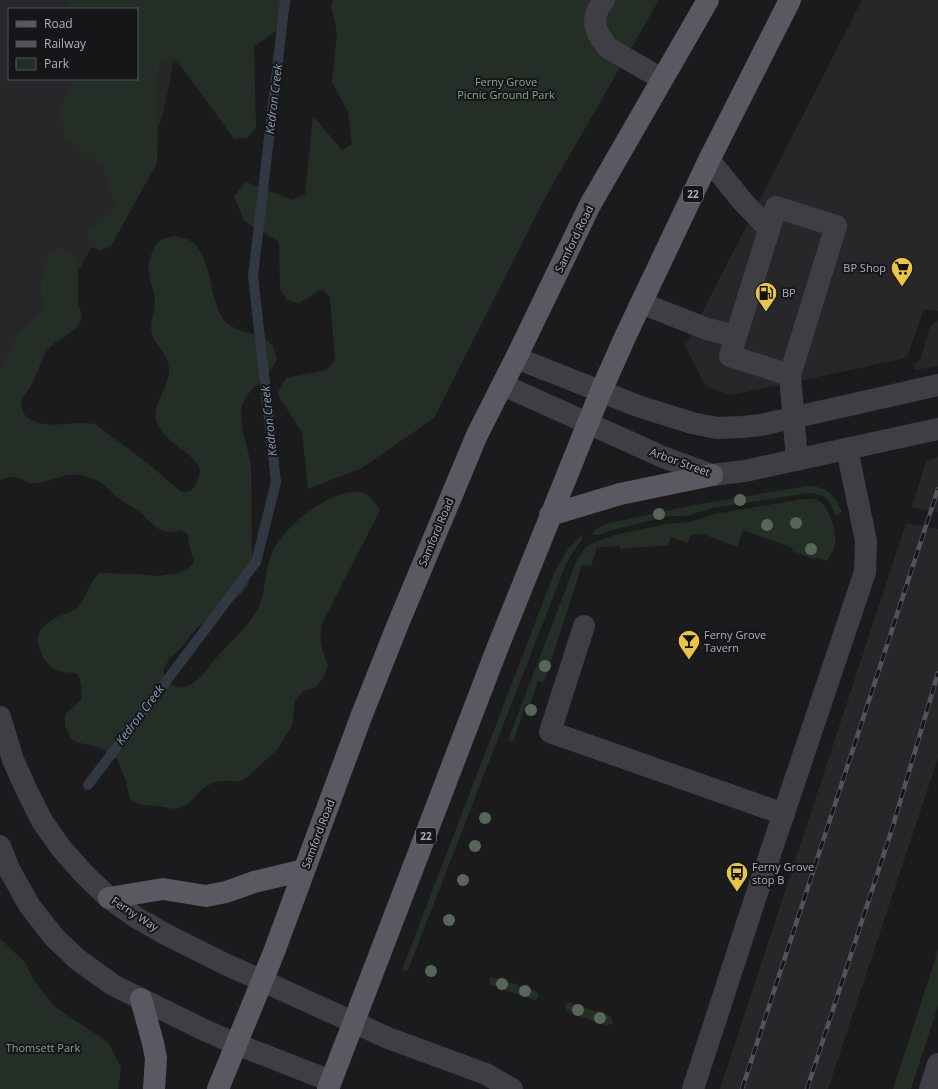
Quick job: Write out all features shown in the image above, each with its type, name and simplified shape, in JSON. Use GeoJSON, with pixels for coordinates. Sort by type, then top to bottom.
{"type":"FeatureCollection","features":[{"type":"Feature","properties":{"kind":"main road","name":"Samford Road"},"geometry":{"type":"LineString","coordinates":[[218,1089],[274,952],[398,624],[477,435],[590,206],[708,0]]}},
{"type":"Feature","properties":{"kind":"main road","name":"22"},"geometry":{"type":"LineString","coordinates":[[330,1085],[497,649],[587,423],[641,303],[709,160],[790,0]]}},
{"type":"Feature","properties":{"kind":"main road"},"geometry":{"type":"LineString","coordinates":[[550,515],[620,494],[712,475]]}},
{"type":"Feature","properties":{"kind":"main road"},"geometry":{"type":"LineString","coordinates":[[109,898],[163,889],[206,896],[226,892],[254,882],[304,870]]}},
{"type":"Feature","properties":{"kind":"main road"},"geometry":{"type":"LineString","coordinates":[[141,999],[155,1050],[156,1058],[154,1089]]}},
{"type":"Feature","properties":{"kind":"street"},"geometry":{"type":"LineString","coordinates":[[604,0],[596,15],[596,29],[608,48],[662,79]]}},
{"type":"Feature","properties":{"kind":"street"},"geometry":{"type":"LineString","coordinates":[[709,160],[744,203],[769,228]]}},
{"type":"Feature","properties":{"kind":"street"},"geometry":{"type":"LineString","coordinates":[[790,375],[730,356],[776,207],[836,226],[790,375],[797,460]]}},
{"type":"Feature","properties":{"kind":"street"},"geometry":{"type":"LineString","coordinates":[[641,303],[707,329],[736,336]]}},
{"type":"Feature","properties":{"kind":"street"},"geometry":{"type":"LineString","coordinates":[[516,358],[665,415],[692,423],[717,428],[742,428],[761,425],[938,385]]}},
{"type":"Feature","properties":{"kind":"street","name":"Arbor Street"},"geometry":{"type":"LineString","coordinates":[[503,385],[662,457],[712,475],[745,471],[938,429]]}},
{"type":"Feature","properties":{"kind":"street"},"geometry":{"type":"LineString","coordinates":[[693,1089],[865,572],[867,555],[866,541],[847,449]]}},
{"type":"Feature","properties":{"kind":"street"},"geometry":{"type":"LineString","coordinates":[[584,626],[550,732],[784,814]]}},
{"type":"Feature","properties":{"kind":"street","name":"Ferny Way"},"geometry":{"type":"LineString","coordinates":[[0,717],[13,760],[42,821],[61,848],[83,873],[109,898],[137,918],[167,935],[354,1024],[486,1074],[512,1089]]}},
{"type":"Feature","properties":{"kind":"street"},"geometry":{"type":"LineString","coordinates":[[0,846],[9,869],[30,905],[54,937],[77,959],[113,985],[141,999],[200,1028],[330,1085]]}},
{"type":"Feature","properties":{"kind":"street"},"geometry":{"type":"LineString","coordinates":[[930,1089],[938,1064]]}},
{"type":"Feature","properties":{"kind":"shaded area"},"geometry":{"type":"Polygon","coordinates":[[[0,0],[186,0],[163,115],[137,181],[103,228],[50,320],[0,464],[0,0]]]}},
{"type":"Feature","properties":{"kind":"shaded area"},"geometry":{"type":"Polygon","coordinates":[[[862,0],[938,0],[938,311],[924,309],[907,358],[732,395],[706,387],[685,346],[862,0]]]}},
{"type":"Feature","properties":{"kind":"shaded area"},"geometry":{"type":"Polygon","coordinates":[[[938,320],[938,366],[915,370],[914,364],[920,360],[930,326],[938,320]]]}},
{"type":"Feature","properties":{"kind":"shaded area"},"geometry":{"type":"Polygon","coordinates":[[[938,457],[938,512],[912,507],[926,461],[938,457]]]}},
{"type":"Feature","properties":{"kind":"shaded area"},"geometry":{"type":"Polygon","coordinates":[[[906,523],[938,529],[938,758],[828,1089],[720,1089],[906,523]]]}},
{"type":"Feature","properties":{"kind":"green space"},"geometry":{"type":"Polygon","coordinates":[[[67,0],[291,0],[285,24],[254,47],[256,128],[247,138],[234,139],[181,66],[171,58],[159,64],[157,163],[111,246],[99,251],[88,244],[90,231],[116,208],[104,169],[67,138],[59,113],[73,80],[138,80],[138,8],[71,8],[67,0]]]}},
{"type":"Feature","properties":{"kind":"green space","name":"Ferny Grove Picnic Ground Park"},"geometry":{"type":"Polygon","coordinates":[[[333,0],[659,0],[546,196],[434,418],[362,468],[308,489],[302,432],[277,394],[286,378],[326,370],[335,360],[330,297],[322,289],[299,303],[287,300],[280,289],[279,242],[244,221],[234,196],[246,182],[293,200],[305,194],[313,116],[342,150],[352,144],[348,112],[332,82],[337,33],[331,5],[333,0]]]}},
{"type":"Feature","properties":{"kind":"green space"},"geometry":{"type":"Polygon","coordinates":[[[174,236],[187,239],[195,244],[201,252],[217,307],[221,316],[226,322],[233,327],[262,337],[268,341],[274,347],[277,358],[273,367],[246,397],[241,412],[243,430],[251,465],[252,560],[248,586],[239,596],[197,628],[179,650],[169,659],[163,671],[168,683],[179,688],[192,684],[203,674],[252,619],[260,604],[268,565],[273,550],[284,534],[303,516],[326,501],[338,495],[350,492],[361,492],[367,494],[380,510],[322,624],[321,645],[328,665],[324,677],[316,687],[304,691],[295,700],[292,726],[277,750],[246,778],[238,781],[220,781],[210,784],[187,805],[174,809],[141,805],[134,802],[130,799],[125,778],[117,759],[106,751],[94,746],[75,742],[71,738],[65,726],[65,714],[81,700],[80,682],[76,673],[57,671],[50,666],[40,650],[38,637],[42,628],[52,620],[78,607],[84,599],[95,577],[99,573],[159,576],[178,573],[190,567],[194,562],[188,535],[182,530],[169,532],[160,530],[136,509],[122,501],[108,488],[96,480],[82,475],[74,474],[62,476],[35,483],[29,483],[13,477],[0,480],[0,372],[18,334],[42,311],[41,282],[44,263],[49,256],[56,251],[66,248],[75,258],[77,265],[78,299],[81,320],[75,329],[53,344],[46,352],[33,382],[23,396],[21,405],[24,413],[31,420],[39,423],[55,425],[79,423],[95,424],[145,461],[181,492],[188,492],[193,489],[200,474],[198,465],[159,428],[155,414],[156,407],[169,376],[169,369],[165,356],[153,337],[151,328],[155,301],[149,265],[151,255],[156,245],[163,239],[174,236]]]}},
{"type":"Feature","properties":{"kind":"green space"},"geometry":{"type":"Polygon","coordinates":[[[807,486],[820,488],[829,492],[836,500],[842,512],[836,516],[829,502],[824,496],[809,493],[713,508],[686,516],[669,516],[608,531],[599,535],[592,534],[598,528],[609,523],[694,505],[807,486]]]}},
{"type":"Feature","properties":{"kind":"green space"},"geometry":{"type":"Polygon","coordinates":[[[802,499],[814,499],[821,502],[831,519],[835,533],[835,544],[827,561],[816,557],[815,559],[792,551],[793,548],[743,530],[737,547],[703,534],[690,535],[688,543],[671,537],[668,545],[620,549],[620,546],[597,547],[591,566],[582,565],[544,683],[538,681],[530,705],[526,704],[513,742],[508,740],[576,562],[585,548],[590,544],[615,535],[666,524],[690,522],[715,514],[802,499]]]}},
{"type":"Feature","properties":{"kind":"green space"},"geometry":{"type":"Polygon","coordinates":[[[581,535],[583,537],[582,539],[571,555],[564,569],[408,970],[406,971],[402,969],[555,571],[568,549],[581,535]]]}},
{"type":"Feature","properties":{"kind":"green space","name":"Thomsett Park"},"geometry":{"type":"Polygon","coordinates":[[[0,939],[25,962],[35,982],[55,1007],[108,1042],[121,1068],[118,1089],[0,1089],[0,939]]]}},
{"type":"Feature","properties":{"kind":"green space"},"geometry":{"type":"Polygon","coordinates":[[[938,950],[938,1006],[911,1089],[893,1089],[938,950]]]}},
{"type":"Feature","properties":{"kind":"green space"},"geometry":{"type":"Polygon","coordinates":[[[492,977],[536,991],[539,995],[537,999],[534,1000],[491,985],[489,981],[492,977]]]}},
{"type":"Feature","properties":{"kind":"green space"},"geometry":{"type":"Polygon","coordinates":[[[569,1002],[611,1017],[613,1023],[606,1026],[569,1012],[565,1008],[566,1004],[569,1002]]]}},
{"type":"Feature","properties":{"kind":"waterway","name":"Kedron Creek"},"geometry":{"type":"LineString","coordinates":[[88,785],[256,562],[276,482],[253,276],[285,0]]}},
{"type":"Feature","properties":{"kind":"railway"},"geometry":{"type":"LineString","coordinates":[[742,1089],[938,489]]}},
{"type":"Feature","properties":{"kind":"railway"},"geometry":{"type":"LineString","coordinates":[[807,1089],[893,826],[938,673]]}},
{"type":"Feature","properties":{"kind":"place","name":"BP Shop"},"geometry":{"type":"Point","coordinates":[902,288]}},
{"type":"Feature","properties":{"kind":"place","name":"BP"},"geometry":{"type":"Point","coordinates":[766,312]}},
{"type":"Feature","properties":{"kind":"place","name":"Ferny Grove Tavern"},"geometry":{"type":"Point","coordinates":[689,660]}},
{"type":"Feature","properties":{"kind":"place","name":"Ferny Grove stop B"},"geometry":{"type":"Point","coordinates":[737,892]}}]}
